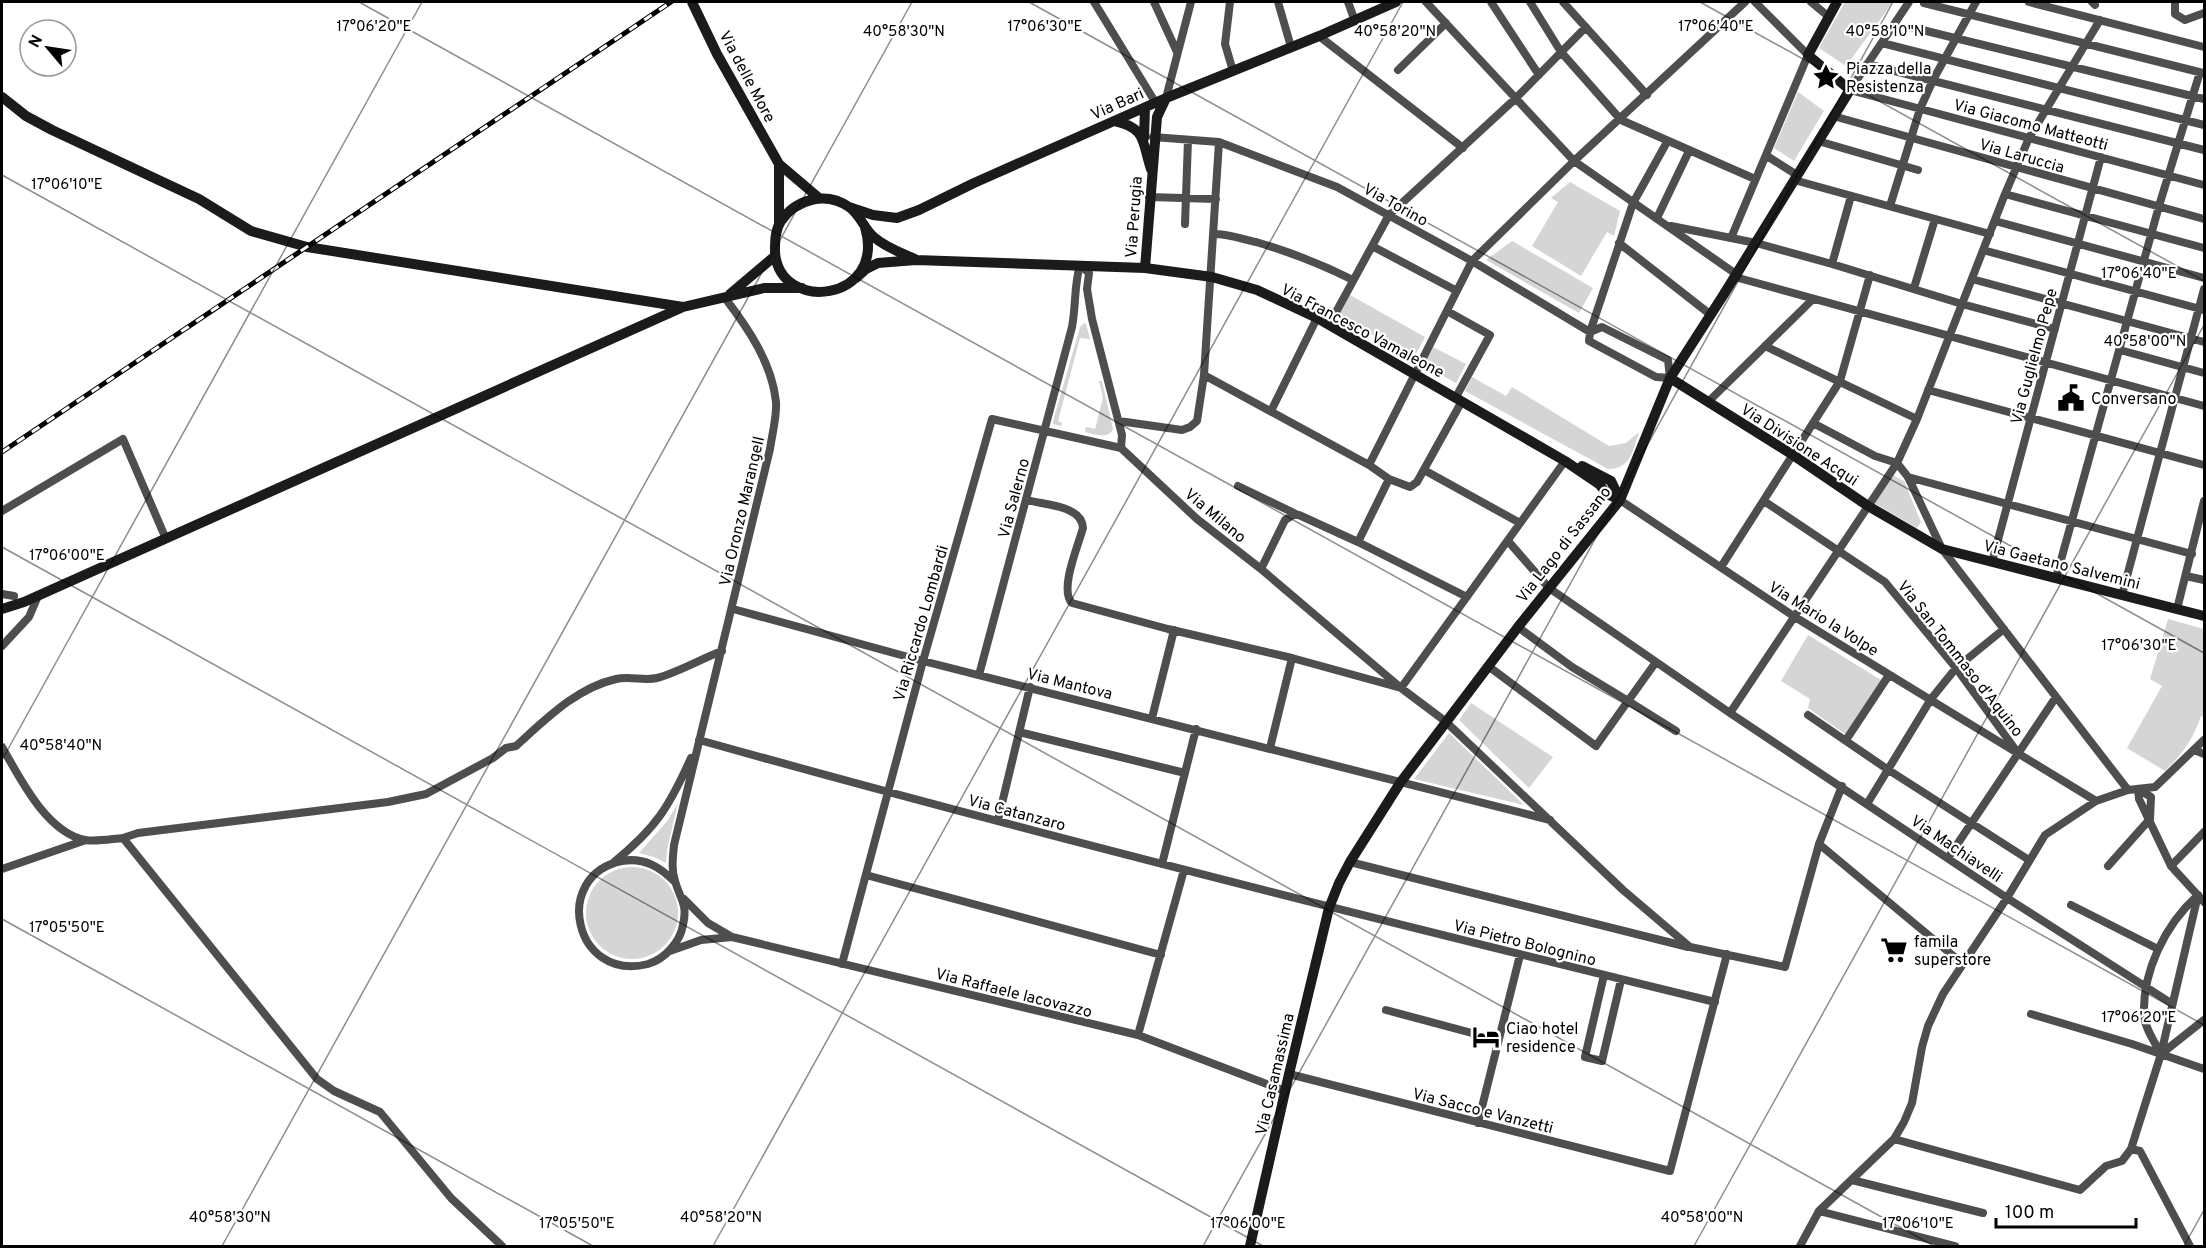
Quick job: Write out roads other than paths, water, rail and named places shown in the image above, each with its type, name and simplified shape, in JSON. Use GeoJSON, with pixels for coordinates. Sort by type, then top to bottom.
{"type":"FeatureCollection","features":[{"type":"Feature","properties":{"kind":"main road","name":"Via delle More"},"geometry":{"type":"LineString","coordinates":[[692,2],[717,54],[779,164]]}},
{"type":"Feature","properties":{"kind":"main road","name":"Via Bari"},"geometry":{"type":"LineString","coordinates":[[849,207],[866,214],[897,218],[919,210],[985,178],[1144,108],[1396,2]]}},
{"type":"Feature","properties":{"kind":"main road"},"geometry":{"type":"LineString","coordinates":[[1837,2],[1811,57],[1846,87]]}},
{"type":"Feature","properties":{"kind":"main road","name":"Via Lago di Sassano"},"geometry":{"type":"LineString","coordinates":[[1329,908],[1350,862],[1400,783],[1518,627],[1620,500],[1670,378],[1736,276],[1818,141],[1833,116],[1846,87]]}},
{"type":"Feature","properties":{"kind":"main road"},"geometry":{"type":"LineString","coordinates":[[2,97],[26,116],[52,130],[199,199],[251,231],[307,247],[683,307]]}},
{"type":"Feature","properties":{"kind":"main road"},"geometry":{"type":"LineString","coordinates":[[1149,137],[1156,124],[1160,103]]}},
{"type":"Feature","properties":{"kind":"main road"},"geometry":{"type":"LineString","coordinates":[[1144,108],[1156,124]]}},
{"type":"Feature","properties":{"kind":"main road"},"geometry":{"type":"LineString","coordinates":[[1144,108],[1149,137]]}},
{"type":"Feature","properties":{"kind":"main road"},"geometry":{"type":"LineString","coordinates":[[1115,121],[1128,124],[1149,137]]}},
{"type":"Feature","properties":{"kind":"main road","name":"Via Perugia"},"geometry":{"type":"LineString","coordinates":[[1145,268],[1151,169],[1149,137]]}},
{"type":"Feature","properties":{"kind":"main road"},"geometry":{"type":"LineString","coordinates":[[779,164],[819,198]]}},
{"type":"Feature","properties":{"kind":"main road"},"geometry":{"type":"LineString","coordinates":[[779,164],[779,225],[775,240],[775,256],[781,269],[790,280],[802,288]]}},
{"type":"Feature","properties":{"kind":"main road"},"geometry":{"type":"LineString","coordinates":[[779,225],[786,214],[807,200],[819,198],[835,200],[849,207],[861,219],[873,237],[916,260]]}},
{"type":"Feature","properties":{"kind":"main road"},"geometry":{"type":"LineString","coordinates":[[2,609],[38,596],[683,307],[764,288],[802,288],[816,292],[830,292],[844,287],[856,278],[864,266],[868,251],[865,227]]}},
{"type":"Feature","properties":{"kind":"main road"},"geometry":{"type":"LineString","coordinates":[[725,298],[775,256]]}},
{"type":"Feature","properties":{"kind":"main road","name":"Via Francesco Vamaleone"},"geometry":{"type":"LineString","coordinates":[[856,278],[866,269],[878,263],[916,260],[1145,268],[1212,277],[1257,290],[1317,318],[1565,460]]}},
{"type":"Feature","properties":{"kind":"main road","name":"Via Divisione Acqui"},"geometry":{"type":"LineString","coordinates":[[1670,378],[1914,534]]}},
{"type":"Feature","properties":{"kind":"main road"},"geometry":{"type":"LineString","coordinates":[[1565,460],[1572,460],[1611,481],[1620,500]]}},
{"type":"Feature","properties":{"kind":"main road"},"geometry":{"type":"LineString","coordinates":[[1565,460],[1599,484],[1606,494],[1620,500]]}},
{"type":"Feature","properties":{"kind":"main road"},"geometry":{"type":"LineString","coordinates":[[1611,481],[1634,469]]}},
{"type":"Feature","properties":{"kind":"main road","name":"Via Gaetano Salvemini"},"geometry":{"type":"LineString","coordinates":[[1914,534],[1942,549],[2205,616]]}},
{"type":"Feature","properties":{"kind":"main road"},"geometry":{"type":"LineString","coordinates":[[2,604],[24,602]]}},
{"type":"Feature","properties":{"kind":"main road","name":"Via Casamassima"},"geometry":{"type":"LineString","coordinates":[[1250,1246],[1329,908]]}},
{"type":"Feature","properties":{"kind":"street"},"geometry":{"type":"LineString","coordinates":[[1094,2],[1160,103]]}},
{"type":"Feature","properties":{"kind":"street"},"geometry":{"type":"LineString","coordinates":[[1154,2],[1178,52]]}},
{"type":"Feature","properties":{"kind":"street"},"geometry":{"type":"LineString","coordinates":[[1160,103],[1178,52],[1191,2]]}},
{"type":"Feature","properties":{"kind":"street"},"geometry":{"type":"LineString","coordinates":[[1230,2],[1225,44],[1233,71]]}},
{"type":"Feature","properties":{"kind":"street"},"geometry":{"type":"LineString","coordinates":[[1278,2],[1291,47]]}},
{"type":"Feature","properties":{"kind":"street"},"geometry":{"type":"LineString","coordinates":[[1348,2],[1355,21]]}},
{"type":"Feature","properties":{"kind":"street"},"geometry":{"type":"LineString","coordinates":[[1426,2],[1574,161],[1666,224],[1736,276],[2205,406]]}},
{"type":"Feature","properties":{"kind":"street"},"geometry":{"type":"LineString","coordinates":[[1491,2],[1539,75]]}},
{"type":"Feature","properties":{"kind":"street"},"geometry":{"type":"LineString","coordinates":[[1530,2],[1562,52],[1621,120],[1689,152],[1755,179]]}},
{"type":"Feature","properties":{"kind":"street"},"geometry":{"type":"LineString","coordinates":[[1563,2],[1647,95]]}},
{"type":"Feature","properties":{"kind":"street"},"geometry":{"type":"LineString","coordinates":[[1369,465],[1472,261],[1574,161],[1621,120],[1745,2]]}},
{"type":"Feature","properties":{"kind":"street"},"geometry":{"type":"LineString","coordinates":[[1731,238],[1755,179],[1811,57],[1755,2]]}},
{"type":"Feature","properties":{"kind":"street"},"geometry":{"type":"LineString","coordinates":[[1811,2],[1829,17]]}},
{"type":"Feature","properties":{"kind":"street"},"geometry":{"type":"LineString","coordinates":[[1846,87],[1882,43],[1903,25],[1909,2]]}},
{"type":"Feature","properties":{"kind":"street"},"geometry":{"type":"LineString","coordinates":[[1890,207],[1920,109],[1933,80],[1976,2]]}},
{"type":"Feature","properties":{"kind":"street"},"geometry":{"type":"LineString","coordinates":[[2029,2],[2205,47]]}},
{"type":"Feature","properties":{"kind":"street"},"geometry":{"type":"LineString","coordinates":[[2175,2],[2175,14],[2185,20],[2205,14]]}},
{"type":"Feature","properties":{"kind":"street"},"geometry":{"type":"LineString","coordinates":[[1924,3],[2202,72],[2192,96],[2159,206],[2056,578]]}},
{"type":"Feature","properties":{"kind":"street"},"geometry":{"type":"LineString","coordinates":[[1730,713],[1897,463],[1917,419],[2029,138],[2100,20]]}},
{"type":"Feature","properties":{"kind":"street"},"geometry":{"type":"LineString","coordinates":[[1398,70],[1446,23]]}},
{"type":"Feature","properties":{"kind":"street"},"geometry":{"type":"LineString","coordinates":[[1903,25],[2205,99]]}},
{"type":"Feature","properties":{"kind":"street"},"geometry":{"type":"LineString","coordinates":[[1329,325],[1389,215],[1515,99],[1586,27]]}},
{"type":"Feature","properties":{"kind":"street"},"geometry":{"type":"LineString","coordinates":[[1318,36],[1463,148]]}},
{"type":"Feature","properties":{"kind":"street"},"geometry":{"type":"LineString","coordinates":[[1882,43],[2205,125]]}},
{"type":"Feature","properties":{"kind":"street"},"geometry":{"type":"LineString","coordinates":[[1867,64],[2205,150]]}},
{"type":"Feature","properties":{"kind":"street","name":"Via Giacomo Matteotti"},"geometry":{"type":"LineString","coordinates":[[1846,87],[2205,185]]}},
{"type":"Feature","properties":{"kind":"street","name":"Via Laruccia"},"geometry":{"type":"LineString","coordinates":[[1833,116],[2205,219]]}},
{"type":"Feature","properties":{"kind":"street"},"geometry":{"type":"LineString","coordinates":[[1156,124],[1173,139]]}},
{"type":"Feature","properties":{"kind":"street","name":"Via Torino"},"geometry":{"type":"LineString","coordinates":[[1149,137],[1219,142],[1337,187],[1472,261],[1590,332]]}},
{"type":"Feature","properties":{"kind":"street"},"geometry":{"type":"LineString","coordinates":[[1185,224],[1188,140]]}},
{"type":"Feature","properties":{"kind":"street"},"geometry":{"type":"LineString","coordinates":[[1818,141],[1918,170]]}},
{"type":"Feature","properties":{"kind":"street"},"geometry":{"type":"LineString","coordinates":[[1119,422],[1182,430],[1197,421],[1204,375],[1212,277],[1219,142]]}},
{"type":"Feature","properties":{"kind":"street"},"geometry":{"type":"LineString","coordinates":[[1590,332],[1602,327],[1668,360],[1670,378],[1656,377],[1589,341],[1590,332],[1633,203],[1667,142]]}},
{"type":"Feature","properties":{"kind":"street"},"geometry":{"type":"LineString","coordinates":[[1657,218],[1689,152]]}},
{"type":"Feature","properties":{"kind":"street"},"geometry":{"type":"LineString","coordinates":[[1767,156],[1796,177],[1851,196],[1990,234]]}},
{"type":"Feature","properties":{"kind":"street","name":"Via Guglielmo Pepe"},"geometry":{"type":"LineString","coordinates":[[1992,562],[2101,157]]}},
{"type":"Feature","properties":{"kind":"street"},"geometry":{"type":"LineString","coordinates":[[2005,194],[2205,248]]}},
{"type":"Feature","properties":{"kind":"street"},"geometry":{"type":"LineString","coordinates":[[1832,264],[1851,196]]}},
{"type":"Feature","properties":{"kind":"street"},"geometry":{"type":"LineString","coordinates":[[1149,197],[1216,199]]}},
{"type":"Feature","properties":{"kind":"street"},"geometry":{"type":"LineString","coordinates":[[1914,288],[1935,219]]}},
{"type":"Feature","properties":{"kind":"street"},"geometry":{"type":"LineString","coordinates":[[1995,221],[2205,278]]}},
{"type":"Feature","properties":{"kind":"street"},"geometry":{"type":"LineString","coordinates":[[1666,224],[1756,243],[2055,329]]}},
{"type":"Feature","properties":{"kind":"street"},"geometry":{"type":"LineString","coordinates":[[1214,234],[1227,234],[1288,251],[1317,261],[1353,280]]}},
{"type":"Feature","properties":{"kind":"street"},"geometry":{"type":"LineString","coordinates":[[1619,243],[1711,315]]}},
{"type":"Feature","properties":{"kind":"street"},"geometry":{"type":"LineString","coordinates":[[1372,246],[1457,291]]}},
{"type":"Feature","properties":{"kind":"street"},"geometry":{"type":"LineString","coordinates":[[1983,250],[2202,309]]}},
{"type":"Feature","properties":{"kind":"street"},"geometry":{"type":"LineString","coordinates":[[1080,265],[1089,273],[1087,289],[1092,319],[1122,435],[1121,448]]}},
{"type":"Feature","properties":{"kind":"street","name":"Via Salerno"},"geometry":{"type":"LineString","coordinates":[[979,675],[1072,327],[1076,306],[1076,277],[1080,265]]}},
{"type":"Feature","properties":{"kind":"street"},"geometry":{"type":"LineString","coordinates":[[1720,567],[1840,381],[1870,275]]}},
{"type":"Feature","properties":{"kind":"street"},"geometry":{"type":"LineString","coordinates":[[1972,279],[2205,342]]}},
{"type":"Feature","properties":{"kind":"street"},"geometry":{"type":"LineString","coordinates":[[2122,595],[2191,338],[2202,309],[2205,289]]}},
{"type":"Feature","properties":{"kind":"street","name":"Via Oronzo Marangell"},"geometry":{"type":"LineString","coordinates":[[699,740],[733,609],[770,449],[776,403],[766,362],[740,317],[725,298]]}},
{"type":"Feature","properties":{"kind":"street"},"geometry":{"type":"LineString","coordinates":[[1708,402],[1813,299]]}},
{"type":"Feature","properties":{"kind":"street"},"geometry":{"type":"LineString","coordinates":[[1204,375],[1369,465],[1389,479],[1410,487],[1417,482],[1424,470],[1490,335],[1447,311]]}},
{"type":"Feature","properties":{"kind":"street"},"geometry":{"type":"LineString","coordinates":[[1271,411],[1317,318]]}},
{"type":"Feature","properties":{"kind":"street"},"geometry":{"type":"LineString","coordinates":[[1072,327],[1078,320],[1092,319]]}},
{"type":"Feature","properties":{"kind":"street"},"geometry":{"type":"LineString","coordinates":[[1766,346],[1917,419]]}},
{"type":"Feature","properties":{"kind":"street"},"geometry":{"type":"LineString","coordinates":[[2120,350],[2205,373]]}},
{"type":"Feature","properties":{"kind":"street"},"geometry":{"type":"LineString","coordinates":[[1928,390],[2205,465]]}},
{"type":"Feature","properties":{"kind":"street","name":"Via Riccardo Lombardi"},"geometry":{"type":"LineString","coordinates":[[842,964],[923,661],[992,419],[1121,448]]}},
{"type":"Feature","properties":{"kind":"street"},"geometry":{"type":"LineString","coordinates":[[1814,423],[1875,456],[1897,463],[1908,477],[1942,549],[2128,790]]}},
{"type":"Feature","properties":{"kind":"street"},"geometry":{"type":"LineString","coordinates":[[2,510],[123,439],[166,538]]}},
{"type":"Feature","properties":{"kind":"street","name":"Via Milano"},"geometry":{"type":"LineString","coordinates":[[1121,448],[1197,519],[1261,569],[1401,688],[1445,721],[1623,890],[1690,947]]}},
{"type":"Feature","properties":{"kind":"street"},"geometry":{"type":"LineString","coordinates":[[1027,500],[1074,512],[1082,522],[1083,528],[1067,585],[1068,599],[1072,603],[1401,688],[1565,460]]}},
{"type":"Feature","properties":{"kind":"street"},"geometry":{"type":"LineString","coordinates":[[1424,470],[1520,524]]}},
{"type":"Feature","properties":{"kind":"street"},"geometry":{"type":"LineString","coordinates":[[1908,477],[2192,554]]}},
{"type":"Feature","properties":{"kind":"street"},"geometry":{"type":"LineString","coordinates":[[1358,542],[1389,479]]}},
{"type":"Feature","properties":{"kind":"street"},"geometry":{"type":"LineString","coordinates":[[1238,486],[1358,542],[1467,597]]}},
{"type":"Feature","properties":{"kind":"street","name":"Via Mario la Volpe"},"geometry":{"type":"LineString","coordinates":[[1620,500],[1795,617],[2096,801]]}},
{"type":"Feature","properties":{"kind":"street","name":"Via San Tommaso d'Aquino"},"geometry":{"type":"LineString","coordinates":[[1764,501],[1885,582],[1956,668],[2018,752]]}},
{"type":"Feature","properties":{"kind":"street"},"geometry":{"type":"LineString","coordinates":[[2177,609],[2192,554],[2200,539],[2205,501]]}},
{"type":"Feature","properties":{"kind":"street"},"geometry":{"type":"LineString","coordinates":[[1261,569],[1285,520],[1293,514],[1299,515]]}},
{"type":"Feature","properties":{"kind":"street","name":"Via Machiavelli"},"geometry":{"type":"LineString","coordinates":[[1508,541],[1549,588],[1730,713],[2007,898],[2171,1003]]}},
{"type":"Feature","properties":{"kind":"street"},"geometry":{"type":"LineString","coordinates":[[2186,576],[2205,580]]}},
{"type":"Feature","properties":{"kind":"street"},"geometry":{"type":"LineString","coordinates":[[2,594],[14,596]]}},
{"type":"Feature","properties":{"kind":"street"},"geometry":{"type":"LineString","coordinates":[[2,646],[29,617],[38,596]]}},
{"type":"Feature","properties":{"kind":"street","name":"Via Mantova"},"geometry":{"type":"LineString","coordinates":[[733,609],[923,661],[1551,820]]}},
{"type":"Feature","properties":{"kind":"street"},"geometry":{"type":"LineString","coordinates":[[1518,627],[1572,667],[1676,731]]}},
{"type":"Feature","properties":{"kind":"street"},"geometry":{"type":"LineString","coordinates":[[1867,804],[1931,699],[1956,668],[2004,629]]}},
{"type":"Feature","properties":{"kind":"street"},"geometry":{"type":"LineString","coordinates":[[1152,718],[1174,630]]}},
{"type":"Feature","properties":{"kind":"street"},"geometry":{"type":"LineString","coordinates":[[2,869],[86,840],[123,838],[138,833],[388,802],[426,794],[493,758],[506,748],[516,746],[567,702],[595,688],[617,679],[656,678],[722,651]]}},
{"type":"Feature","properties":{"kind":"street"},"geometry":{"type":"LineString","coordinates":[[1270,748],[1292,658]]}},
{"type":"Feature","properties":{"kind":"street"},"geometry":{"type":"LineString","coordinates":[[1488,666],[1596,746],[1656,662]]}},
{"type":"Feature","properties":{"kind":"street"},"geometry":{"type":"LineString","coordinates":[[1845,740],[1889,675]]}},
{"type":"Feature","properties":{"kind":"street"},"geometry":{"type":"LineString","coordinates":[[998,820],[1030,687]]}},
{"type":"Feature","properties":{"kind":"street"},"geometry":{"type":"LineString","coordinates":[[1948,858],[2056,697]]}},
{"type":"Feature","properties":{"kind":"street"},"geometry":{"type":"LineString","coordinates":[[1808,715],[1887,769],[2029,860]]}},
{"type":"Feature","properties":{"kind":"street"},"geometry":{"type":"LineString","coordinates":[[1162,864],[1196,729]]}},
{"type":"Feature","properties":{"kind":"street"},"geometry":{"type":"LineString","coordinates":[[1019,732],[1185,773]]}},
{"type":"Feature","properties":{"kind":"street"},"geometry":{"type":"LineString","coordinates":[[699,740],[676,791],[659,819],[640,841],[597,873],[587,884],[580,898],[578,913],[580,928],[588,945],[601,957],[617,965],[636,967],[653,962],[668,952],[701,940],[732,937]]}},
{"type":"Feature","properties":{"kind":"street"},"geometry":{"type":"LineString","coordinates":[[668,952],[683,927],[685,912],[682,897],[675,882],[672,863],[674,845],[699,740]]}},
{"type":"Feature","properties":{"kind":"street","name":"Via Catanzaro"},"geometry":{"type":"LineString","coordinates":[[699,740],[888,793],[1329,908]]}},
{"type":"Feature","properties":{"kind":"street"},"geometry":{"type":"LineString","coordinates":[[1800,1246],[1819,1211],[1894,1138],[1904,1122],[1912,1103],[1928,1026],[1943,994],[2007,898],[2045,835],[2096,801],[2128,790],[2155,787],[2205,740]]}},
{"type":"Feature","properties":{"kind":"street"},"geometry":{"type":"LineString","coordinates":[[2,747],[30,794],[53,822],[64,831],[86,840]]}},
{"type":"Feature","properties":{"kind":"street"},"geometry":{"type":"LineString","coordinates":[[2194,750],[2205,747]]}},
{"type":"Feature","properties":{"kind":"street"},"geometry":{"type":"LineString","coordinates":[[2194,750],[2205,754]]}},
{"type":"Feature","properties":{"kind":"street"},"geometry":{"type":"LineString","coordinates":[[1350,862],[1690,947],[1785,967],[1819,844],[1842,786]]}},
{"type":"Feature","properties":{"kind":"street"},"geometry":{"type":"LineString","coordinates":[[2138,789],[2139,799],[2171,866],[2205,902]]}},
{"type":"Feature","properties":{"kind":"street"},"geometry":{"type":"LineString","coordinates":[[2108,866],[2150,819]]}},
{"type":"Feature","properties":{"kind":"street"},"geometry":{"type":"LineString","coordinates":[[2171,866],[2204,832]]}},
{"type":"Feature","properties":{"kind":"street"},"geometry":{"type":"LineString","coordinates":[[123,838],[317,1079],[334,1091],[380,1112],[452,1198],[502,1246]]}},
{"type":"Feature","properties":{"kind":"street"},"geometry":{"type":"LineString","coordinates":[[1819,844],[1963,964]]}},
{"type":"Feature","properties":{"kind":"street"},"geometry":{"type":"LineString","coordinates":[[613,863],[630,860],[647,862],[663,870],[675,882]]}},
{"type":"Feature","properties":{"kind":"street"},"geometry":{"type":"LineString","coordinates":[[1138,1035],[1185,870]]}},
{"type":"Feature","properties":{"kind":"street"},"geometry":{"type":"LineString","coordinates":[[866,875],[1161,955]]}},
{"type":"Feature","properties":{"kind":"street"},"geometry":{"type":"LineString","coordinates":[[2160,1054],[2144,1018],[2146,987],[2158,949],[2182,910],[2198,896]]}},
{"type":"Feature","properties":{"kind":"street"},"geometry":{"type":"LineString","coordinates":[[1894,1138],[2080,1190],[2106,1166],[2122,1161],[2131,1149],[2160,1054],[2198,896]]}},
{"type":"Feature","properties":{"kind":"street"},"geometry":{"type":"LineString","coordinates":[[682,897],[708,923],[732,937]]}},
{"type":"Feature","properties":{"kind":"street"},"geometry":{"type":"LineString","coordinates":[[2071,905],[2158,949]]}},
{"type":"Feature","properties":{"kind":"street","name":"Via Pietro Bolognino"},"geometry":{"type":"LineString","coordinates":[[1329,908],[1715,1002]]}},
{"type":"Feature","properties":{"kind":"street","name":"Via Raffaele Iacovazzo"},"geometry":{"type":"LineString","coordinates":[[732,937],[1138,1035],[1285,1091]]}},
{"type":"Feature","properties":{"kind":"street"},"geometry":{"type":"LineString","coordinates":[[1715,1002],[1727,954]]}},
{"type":"Feature","properties":{"kind":"street"},"geometry":{"type":"LineString","coordinates":[[1478,1122],[1520,955]]}},
{"type":"Feature","properties":{"kind":"street"},"geometry":{"type":"LineString","coordinates":[[1604,975],[1585,1057],[1602,1061],[1622,980]]}},
{"type":"Feature","properties":{"kind":"street","name":"Via Sacco e Vanzetti"},"geometry":{"type":"LineString","coordinates":[[1289,1074],[1670,1171],[1715,1002]]}},
{"type":"Feature","properties":{"kind":"street"},"geometry":{"type":"LineString","coordinates":[[1386,1010],[1498,1040]]}},
{"type":"Feature","properties":{"kind":"street"},"geometry":{"type":"LineString","coordinates":[[2031,1014],[2205,1069]]}},
{"type":"Feature","properties":{"kind":"street"},"geometry":{"type":"LineString","coordinates":[[2160,1054],[2205,1020]]}},
{"type":"Feature","properties":{"kind":"street"},"geometry":{"type":"LineString","coordinates":[[2131,1149],[2140,1151],[2190,1246]]}},
{"type":"Feature","properties":{"kind":"street"},"geometry":{"type":"LineString","coordinates":[[1852,1180],[1983,1213]]}},
{"type":"Feature","properties":{"kind":"street"},"geometry":{"type":"LineString","coordinates":[[1819,1211],[1955,1246]]}},
{"type":"Feature","properties":{"kind":"railway"},"geometry":{"type":"LineString","coordinates":[[2,452],[671,2]]}},
{"type":"Feature","properties":{"kind":"place","name":"Piazza della Resistenza"},"geometry":{"type":"Point","coordinates":[1826,77]}},
{"type":"Feature","properties":{"kind":"place","name":"Conversano"},"geometry":{"type":"Point","coordinates":[2071,398]}},
{"type":"Feature","properties":{"kind":"place","name":"famila superstore"},"geometry":{"type":"Point","coordinates":[1894,950]}},
{"type":"Feature","properties":{"kind":"place","name":"Ciao hotel residence"},"geometry":{"type":"Point","coordinates":[1486,1037]}}]}
